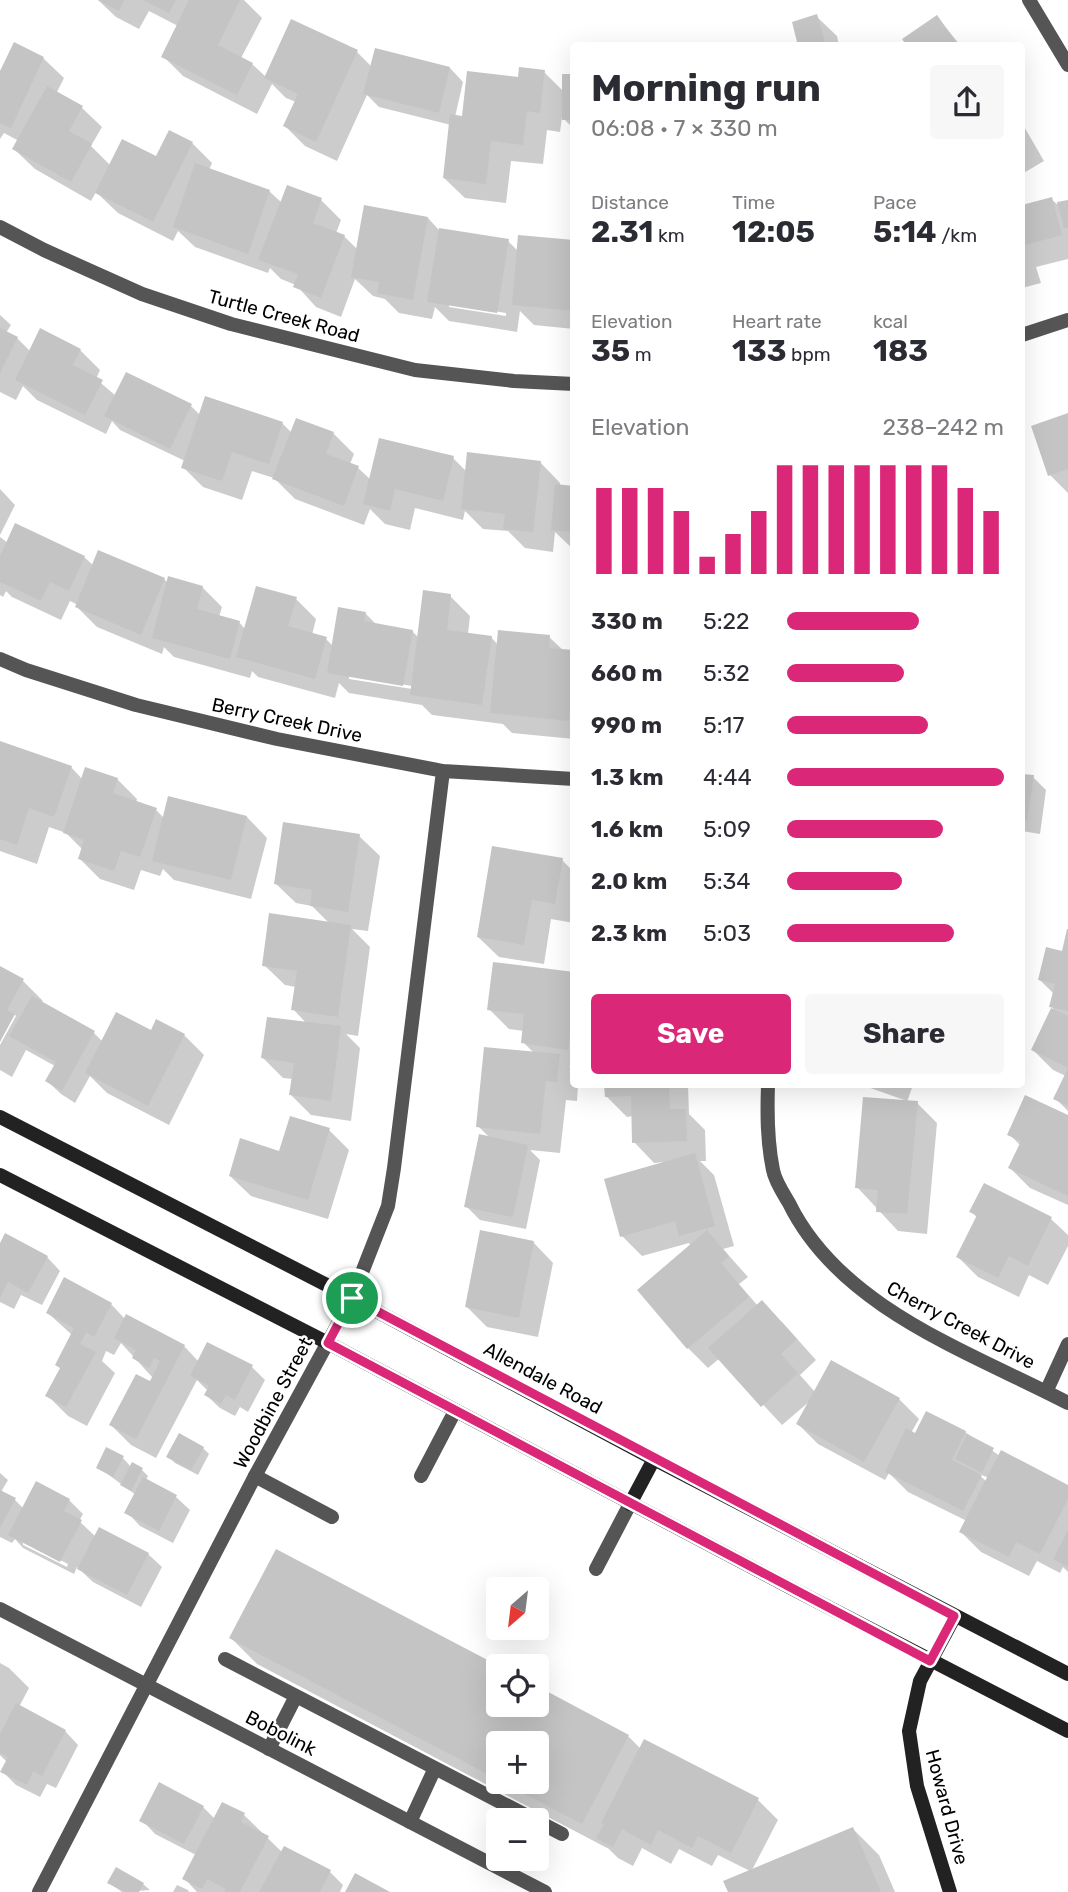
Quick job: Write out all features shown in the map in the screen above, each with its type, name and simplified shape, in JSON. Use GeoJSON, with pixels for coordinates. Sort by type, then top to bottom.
{"type":"FeatureCollection","features":[{"type":"Feature","properties":{"kind":"main road","name":"Allendale Road"},"geometry":{"type":"LineString","coordinates":[[1,1119],[352,1298],[654,1459],[1068,1674]]}},
{"type":"Feature","properties":{"kind":"main road"},"geometry":{"type":"LineString","coordinates":[[0,1175],[328,1343],[630,1504],[1068,1731]]}},
{"type":"Feature","properties":{"kind":"main road"},"geometry":{"type":"LineString","coordinates":[[630,1504],[654,1459]]}},
{"type":"Feature","properties":{"kind":"main road","name":"Howard Drive"},"geometry":{"type":"LineString","coordinates":[[950,1892],[917,1786],[909,1731],[919,1681],[954,1616]]}},
{"type":"Feature","properties":{"kind":"street"},"geometry":{"type":"LineString","coordinates":[[1029,0],[1068,65]]}},
{"type":"Feature","properties":{"kind":"street","name":"Turtle Creek Road"},"geometry":{"type":"LineString","coordinates":[[0,227],[142,294],[231,324],[415,370],[514,381],[570,384]]}},
{"type":"Feature","properties":{"kind":"street"},"geometry":{"type":"LineString","coordinates":[[1025,334],[1068,320]]}},
{"type":"Feature","properties":{"kind":"street","name":"Berry Creek Drive"},"geometry":{"type":"LineString","coordinates":[[0,659],[136,705],[277,739],[443,771],[570,779]]}},
{"type":"Feature","properties":{"kind":"street","name":"Woodbine Street"},"geometry":{"type":"LineString","coordinates":[[39,1892],[352,1298],[388,1206],[443,771]]}},
{"type":"Feature","properties":{"kind":"street","name":"Cherry Creek Drive"},"geometry":{"type":"LineString","coordinates":[[768,1088],[767,1127],[773,1172],[797,1220],[828,1262],[868,1297],[918,1327],[1068,1403]]}},
{"type":"Feature","properties":{"kind":"street"},"geometry":{"type":"LineString","coordinates":[[1046,1392],[1068,1344]]}},
{"type":"Feature","properties":{"kind":"street"},"geometry":{"type":"LineString","coordinates":[[421,1476],[455,1411]]}},
{"type":"Feature","properties":{"kind":"street"},"geometry":{"type":"LineString","coordinates":[[256,1476],[332,1517]]}},
{"type":"Feature","properties":{"kind":"street"},"geometry":{"type":"LineString","coordinates":[[596,1569],[630,1504]]}},
{"type":"Feature","properties":{"kind":"street","name":"Bobolink"},"geometry":{"type":"LineString","coordinates":[[0,1609],[545,1892]]}},
{"type":"Feature","properties":{"kind":"street"},"geometry":{"type":"LineString","coordinates":[[225,1659],[511,1808]]}},
{"type":"Feature","properties":{"kind":"street"},"geometry":{"type":"LineString","coordinates":[[269,1749],[296,1696]]}},
{"type":"Feature","properties":{"kind":"street"},"geometry":{"type":"LineString","coordinates":[[410,1822],[435,1768]]}},
{"type":"Feature","properties":{"kind":"street"},"geometry":{"type":"LineString","coordinates":[[549,1828],[562,1834]]}},
{"type":"Feature","properties":{"kind":"building"},"geometry":{"type":"Polygon","coordinates":[[[98,0],[124,0],[119,11],[98,0]]]}},
{"type":"Feature","properties":{"kind":"building"},"geometry":{"type":"Polygon","coordinates":[[[143,0],[176,0],[169,13],[143,0]]]}},
{"type":"Feature","properties":{"kind":"building"},"geometry":{"type":"Polygon","coordinates":[[[189,0],[240,0],[218,45],[253,63],[237,95],[161,57],[189,0]]]}},
{"type":"Feature","properties":{"kind":"building"},"geometry":{"type":"Polygon","coordinates":[[[817,14],[825,42],[797,42],[792,22],[817,14]]]}},
{"type":"Feature","properties":{"kind":"building"},"geometry":{"type":"Polygon","coordinates":[[[937,15],[956,42],[904,42],[902,39],[937,15]]]}},
{"type":"Feature","properties":{"kind":"building"},"geometry":{"type":"Polygon","coordinates":[[[291,19],[358,50],[316,142],[283,126],[298,94],[264,78],[291,19]]]}},
{"type":"Feature","properties":{"kind":"building"},"geometry":{"type":"Polygon","coordinates":[[[14,42],[44,57],[11,128],[0,123],[0,71],[14,42]]]}},
{"type":"Feature","properties":{"kind":"building"},"geometry":{"type":"Polygon","coordinates":[[[375,48],[450,67],[439,113],[363,94],[375,48]]]}},
{"type":"Feature","properties":{"kind":"building"},"geometry":{"type":"Polygon","coordinates":[[[519,67],[545,70],[540,113],[527,111],[523,145],[491,141],[486,184],[443,178],[450,114],[462,116],[467,71],[518,77],[519,67]]]}},
{"type":"Feature","properties":{"kind":"building"},"geometry":{"type":"Polygon","coordinates":[[[562,74],[570,74],[570,120],[562,120],[562,74]]]}},
{"type":"Feature","properties":{"kind":"building"},"geometry":{"type":"Polygon","coordinates":[[[47,86],[83,106],[69,131],[92,144],[71,182],[12,149],[47,86]]]}},
{"type":"Feature","properties":{"kind":"building"},"geometry":{"type":"Polygon","coordinates":[[[169,130],[193,142],[153,222],[95,193],[122,139],[156,156],[169,130]]]}},
{"type":"Feature","properties":{"kind":"building"},"geometry":{"type":"Polygon","coordinates":[[[195,163],[270,190],[248,254],[173,227],[195,163]]]}},
{"type":"Feature","properties":{"kind":"building"},"geometry":{"type":"Polygon","coordinates":[[[287,185],[322,198],[313,223],[345,235],[321,298],[293,287],[298,274],[258,260],[287,185]]]}},
{"type":"Feature","properties":{"kind":"building"},"geometry":{"type":"Polygon","coordinates":[[[1052,197],[1062,235],[1025,245],[1025,204],[1052,197]]]}},
{"type":"Feature","properties":{"kind":"building"},"geometry":{"type":"Polygon","coordinates":[[[1068,200],[1068,227],[1064,228],[1057,202],[1068,200]]]}},
{"type":"Feature","properties":{"kind":"building"},"geometry":{"type":"Polygon","coordinates":[[[364,205],[428,217],[413,300],[377,293],[379,282],[351,277],[364,205]]]}},
{"type":"Feature","properties":{"kind":"building"},"geometry":{"type":"Polygon","coordinates":[[[439,228],[509,239],[497,313],[427,302],[439,228]]]}},
{"type":"Feature","properties":{"kind":"building"},"geometry":{"type":"Polygon","coordinates":[[[518,235],[570,240],[570,311],[512,305],[518,235]]]}},
{"type":"Feature","properties":{"kind":"building"},"geometry":{"type":"Polygon","coordinates":[[[0,328],[18,337],[0,373],[0,328]]]}},
{"type":"Feature","properties":{"kind":"building"},"geometry":{"type":"Polygon","coordinates":[[[40,328],[81,349],[73,365],[103,380],[85,415],[15,380],[40,328]]]}},
{"type":"Feature","properties":{"kind":"building"},"geometry":{"type":"Polygon","coordinates":[[[126,372],[192,404],[170,449],[104,416],[126,372]]]}},
{"type":"Feature","properties":{"kind":"building"},"geometry":{"type":"Polygon","coordinates":[[[205,396],[283,422],[269,464],[232,452],[222,481],[181,468],[205,396]]]}},
{"type":"Feature","properties":{"kind":"building"},"geometry":{"type":"Polygon","coordinates":[[[1068,413],[1068,469],[1048,476],[1031,426],[1068,413]]]}},
{"type":"Feature","properties":{"kind":"building"},"geometry":{"type":"Polygon","coordinates":[[[296,418],[334,432],[326,454],[359,466],[344,506],[272,479],[296,418]]]}},
{"type":"Feature","properties":{"kind":"building"},"geometry":{"type":"Polygon","coordinates":[[[379,438],[454,456],[443,501],[395,489],[390,511],[363,504],[379,438]]]}},
{"type":"Feature","properties":{"kind":"building"},"geometry":{"type":"Polygon","coordinates":[[[467,452],[541,461],[533,532],[503,529],[505,514],[461,509],[467,452]]]}},
{"type":"Feature","properties":{"kind":"building"},"geometry":{"type":"Polygon","coordinates":[[[555,484],[570,486],[570,532],[551,530],[555,484]]]}},
{"type":"Feature","properties":{"kind":"building"},"geometry":{"type":"Polygon","coordinates":[[[15,523],[85,556],[69,591],[50,582],[41,601],[0,582],[0,556],[15,523]]]}},
{"type":"Feature","properties":{"kind":"building"},"geometry":{"type":"Polygon","coordinates":[[[98,550],[165,578],[141,635],[75,607],[98,550]]]}},
{"type":"Feature","properties":{"kind":"building"},"geometry":{"type":"Polygon","coordinates":[[[168,576],[203,586],[197,609],[240,621],[230,659],[152,638],[168,576]]]}},
{"type":"Feature","properties":{"kind":"building"},"geometry":{"type":"Polygon","coordinates":[[[256,586],[297,597],[288,626],[327,637],[315,679],[236,657],[256,586]]]}},
{"type":"Feature","properties":{"kind":"building"},"geometry":{"type":"Polygon","coordinates":[[[423,590],[451,594],[447,630],[492,636],[482,705],[410,695],[423,590]]]}},
{"type":"Feature","properties":{"kind":"building"},"geometry":{"type":"Polygon","coordinates":[[[338,607],[366,612],[364,621],[413,630],[403,686],[327,673],[338,607]]]}},
{"type":"Feature","properties":{"kind":"building"},"geometry":{"type":"Polygon","coordinates":[[[498,630],[550,635],[549,648],[570,650],[569,721],[490,713],[498,630]]]}},
{"type":"Feature","properties":{"kind":"building"},"geometry":{"type":"Polygon","coordinates":[[[0,741],[72,766],[54,817],[29,808],[17,845],[0,839],[0,741]]]}},
{"type":"Feature","properties":{"kind":"building"},"geometry":{"type":"Polygon","coordinates":[[[85,767],[118,778],[113,793],[157,808],[140,857],[121,851],[114,871],[78,859],[84,840],[63,833],[85,767]]]}},
{"type":"Feature","properties":{"kind":"building"},"geometry":{"type":"Polygon","coordinates":[[[1025,774],[1034,775],[1025,821],[1025,774]]]}},
{"type":"Feature","properties":{"kind":"building"},"geometry":{"type":"Polygon","coordinates":[[[168,796],[247,816],[231,880],[152,861],[168,796]]]}},
{"type":"Feature","properties":{"kind":"building"},"geometry":{"type":"Polygon","coordinates":[[[283,822],[360,834],[348,912],[310,906],[312,890],[274,884],[283,822]]]}},
{"type":"Feature","properties":{"kind":"building"},"geometry":{"type":"Polygon","coordinates":[[[492,846],[563,858],[555,904],[532,900],[524,945],[477,937],[492,846]]]}},
{"type":"Feature","properties":{"kind":"building"},"geometry":{"type":"Polygon","coordinates":[[[269,913],[351,925],[338,1017],[291,1010],[297,971],[262,966],[269,913]]]}},
{"type":"Feature","properties":{"kind":"building"},"geometry":{"type":"Polygon","coordinates":[[[1067,929],[1068,1011],[1049,1007],[1055,984],[1038,980],[1046,947],[1062,951],[1067,929]]]}},
{"type":"Feature","properties":{"kind":"building"},"geometry":{"type":"Polygon","coordinates":[[[493,962],[570,972],[568,1050],[521,1043],[524,1014],[487,1010],[493,962]]]}},
{"type":"Feature","properties":{"kind":"building"},"geometry":{"type":"Polygon","coordinates":[[[0,966],[24,979],[7,1010],[15,1014],[0,1042],[0,966]]]}},
{"type":"Feature","properties":{"kind":"building"},"geometry":{"type":"Polygon","coordinates":[[[32,996],[95,1031],[62,1091],[45,1081],[56,1062],[9,1036],[32,996]]]}},
{"type":"Feature","properties":{"kind":"building"},"geometry":{"type":"Polygon","coordinates":[[[1051,1008],[1068,1016],[1068,1068],[1031,1050],[1051,1008]]]}},
{"type":"Feature","properties":{"kind":"building"},"geometry":{"type":"Polygon","coordinates":[[[116,1012],[151,1030],[156,1019],[185,1034],[148,1106],[85,1073],[116,1012]]]}},
{"type":"Feature","properties":{"kind":"building"},"geometry":{"type":"Polygon","coordinates":[[[267,1017],[341,1026],[331,1101],[289,1095],[294,1063],[261,1058],[267,1017]]]}},
{"type":"Feature","properties":{"kind":"building"},"geometry":{"type":"Polygon","coordinates":[[[484,1047],[560,1054],[557,1082],[546,1081],[540,1134],[476,1127],[484,1047]]]}},
{"type":"Feature","properties":{"kind":"building"},"geometry":{"type":"Polygon","coordinates":[[[1068,1068],[1068,1106],[1053,1099],[1068,1068]]]}},
{"type":"Feature","properties":{"kind":"building"},"geometry":{"type":"Polygon","coordinates":[[[604,1088],[669,1088],[670,1109],[686,1109],[687,1141],[632,1143],[631,1096],[605,1097],[604,1088]]]}},
{"type":"Feature","properties":{"kind":"building"},"geometry":{"type":"Polygon","coordinates":[[[1025,1095],[1068,1115],[1068,1196],[1008,1168],[1021,1141],[1007,1135],[1025,1095]]]}},
{"type":"Feature","properties":{"kind":"building"},"geometry":{"type":"Polygon","coordinates":[[[863,1097],[918,1101],[907,1214],[876,1212],[878,1190],[855,1188],[863,1097]]]}},
{"type":"Feature","properties":{"kind":"building"},"geometry":{"type":"Polygon","coordinates":[[[290,1116],[330,1128],[308,1200],[229,1176],[240,1138],[279,1151],[290,1116]]]}},
{"type":"Feature","properties":{"kind":"building"},"geometry":{"type":"Polygon","coordinates":[[[479,1134],[528,1145],[513,1217],[464,1207],[479,1134]]]}},
{"type":"Feature","properties":{"kind":"building"},"geometry":{"type":"Polygon","coordinates":[[[695,1153],[715,1226],[679,1236],[675,1221],[620,1237],[604,1179],[695,1153]]]}},
{"type":"Feature","properties":{"kind":"building"},"geometry":{"type":"Polygon","coordinates":[[[984,1183],[1052,1217],[1028,1266],[1009,1256],[998,1278],[956,1257],[977,1215],[969,1212],[984,1183]]]}},
{"type":"Feature","properties":{"kind":"building"},"geometry":{"type":"Polygon","coordinates":[[[480,1230],[534,1241],[519,1318],[465,1307],[480,1230]]]}},
{"type":"Feature","properties":{"kind":"building"},"geometry":{"type":"Polygon","coordinates":[[[707,1230],[729,1256],[721,1263],[749,1297],[687,1349],[637,1290],[707,1230]]]}},
{"type":"Feature","properties":{"kind":"building"},"geometry":{"type":"Polygon","coordinates":[[[5,1233],[48,1256],[28,1293],[8,1282],[0,1298],[0,1243],[5,1233]]]}},
{"type":"Feature","properties":{"kind":"building"},"geometry":{"type":"Polygon","coordinates":[[[64,1277],[112,1303],[94,1337],[86,1332],[80,1344],[96,1352],[66,1407],[45,1396],[60,1368],[55,1365],[74,1328],[46,1313],[64,1277]]]}},
{"type":"Feature","properties":{"kind":"building"},"geometry":{"type":"Polygon","coordinates":[[[762,1300],[797,1339],[781,1354],[798,1373],[761,1407],[708,1348],[762,1300]]]}},
{"type":"Feature","properties":{"kind":"building"},"geometry":{"type":"Polygon","coordinates":[[[126,1314],[185,1345],[136,1439],[109,1425],[136,1374],[150,1381],[160,1361],[154,1358],[149,1368],[132,1358],[136,1350],[114,1338],[126,1314]]]}},
{"type":"Feature","properties":{"kind":"building"},"geometry":{"type":"Polygon","coordinates":[[[207,1342],[253,1365],[235,1400],[226,1395],[221,1404],[204,1395],[209,1386],[190,1376],[207,1342]]]}},
{"type":"Feature","properties":{"kind":"building"},"geometry":{"type":"Polygon","coordinates":[[[831,1360],[900,1398],[864,1462],[796,1424],[831,1360]]]}},
{"type":"Feature","properties":{"kind":"building"},"geometry":{"type":"Polygon","coordinates":[[[926,1411],[966,1431],[952,1460],[982,1475],[963,1511],[885,1472],[906,1428],[915,1433],[926,1411]]]}},
{"type":"Feature","properties":{"kind":"building"},"geometry":{"type":"Polygon","coordinates":[[[179,1433],[204,1447],[191,1470],[166,1457],[179,1433]]]}},
{"type":"Feature","properties":{"kind":"building"},"geometry":{"type":"Polygon","coordinates":[[[967,1434],[994,1448],[982,1473],[955,1459],[967,1434]]]}},
{"type":"Feature","properties":{"kind":"building"},"geometry":{"type":"Polygon","coordinates":[[[106,1447],[124,1456],[113,1477],[96,1468],[106,1447]]]}},
{"type":"Feature","properties":{"kind":"building"},"geometry":{"type":"Polygon","coordinates":[[[1001,1450],[1068,1485],[1068,1499],[1040,1554],[1016,1542],[1009,1557],[959,1532],[1001,1450]]]}},
{"type":"Feature","properties":{"kind":"building"},"geometry":{"type":"Polygon","coordinates":[[[132,1462],[143,1468],[131,1491],[120,1485],[132,1462]]]}},
{"type":"Feature","properties":{"kind":"building"},"geometry":{"type":"Polygon","coordinates":[[[143,1477],[177,1495],[159,1531],[124,1513],[143,1477]]]}},
{"type":"Feature","properties":{"kind":"building"},"geometry":{"type":"Polygon","coordinates":[[[36,1481],[70,1499],[64,1511],[82,1520],[60,1562],[8,1535],[36,1481]]]}},
{"type":"Feature","properties":{"kind":"building"},"geometry":{"type":"Polygon","coordinates":[[[0,1490],[16,1498],[0,1528],[0,1490]]]}},
{"type":"Feature","properties":{"kind":"building"},"geometry":{"type":"Polygon","coordinates":[[[99,1527],[149,1553],[127,1595],[77,1569],[99,1527]]]}},
{"type":"Feature","properties":{"kind":"building"},"geometry":{"type":"Polygon","coordinates":[[[1068,1530],[1068,1567],[1053,1559],[1068,1530]]]}},
{"type":"Feature","properties":{"kind":"building"},"geometry":{"type":"Polygon","coordinates":[[[276,1549],[486,1659],[486,1717],[549,1717],[549,1692],[629,1735],[582,1824],[525,1794],[549,1794],[549,1731],[486,1731],[486,1773],[229,1638],[276,1549]]]}},
{"type":"Feature","properties":{"kind":"building"},"geometry":{"type":"Polygon","coordinates":[[[16,1703],[66,1730],[42,1776],[33,1771],[27,1785],[0,1772],[8,1757],[0,1753],[0,1734],[16,1703]]]}},
{"type":"Feature","properties":{"kind":"building"},"geometry":{"type":"Polygon","coordinates":[[[644,1739],[759,1798],[731,1853],[698,1836],[692,1848],[658,1830],[651,1845],[622,1829],[613,1847],[596,1838],[644,1739]]]}},
{"type":"Feature","properties":{"kind":"building"},"geometry":{"type":"Polygon","coordinates":[[[159,1782],[204,1806],[184,1844],[139,1821],[159,1782]]]}},
{"type":"Feature","properties":{"kind":"building"},"geometry":{"type":"Polygon","coordinates":[[[222,1802],[245,1813],[241,1822],[269,1836],[240,1892],[224,1892],[226,1889],[207,1879],[202,1889],[182,1879],[222,1802]]]}},
{"type":"Feature","properties":{"kind":"building"},"geometry":{"type":"Polygon","coordinates":[[[853,1827],[881,1892],[728,1892],[723,1881],[853,1827]]]}},
{"type":"Feature","properties":{"kind":"building"},"geometry":{"type":"Polygon","coordinates":[[[284,1846],[331,1870],[320,1892],[259,1892],[284,1846]]]}},
{"type":"Feature","properties":{"kind":"building"},"geometry":{"type":"Polygon","coordinates":[[[116,1867],[144,1883],[139,1892],[125,1892],[107,1883],[116,1867]]]}},
{"type":"Feature","properties":{"kind":"building"},"geometry":{"type":"Polygon","coordinates":[[[355,1873],[390,1892],[345,1892],[355,1873]]]}},
{"type":"Feature","properties":{"kind":"route"},"geometry":{"type":"LineString","coordinates":[[352,1298],[954,1616],[930,1661],[328,1343],[352,1298]]}}]}
